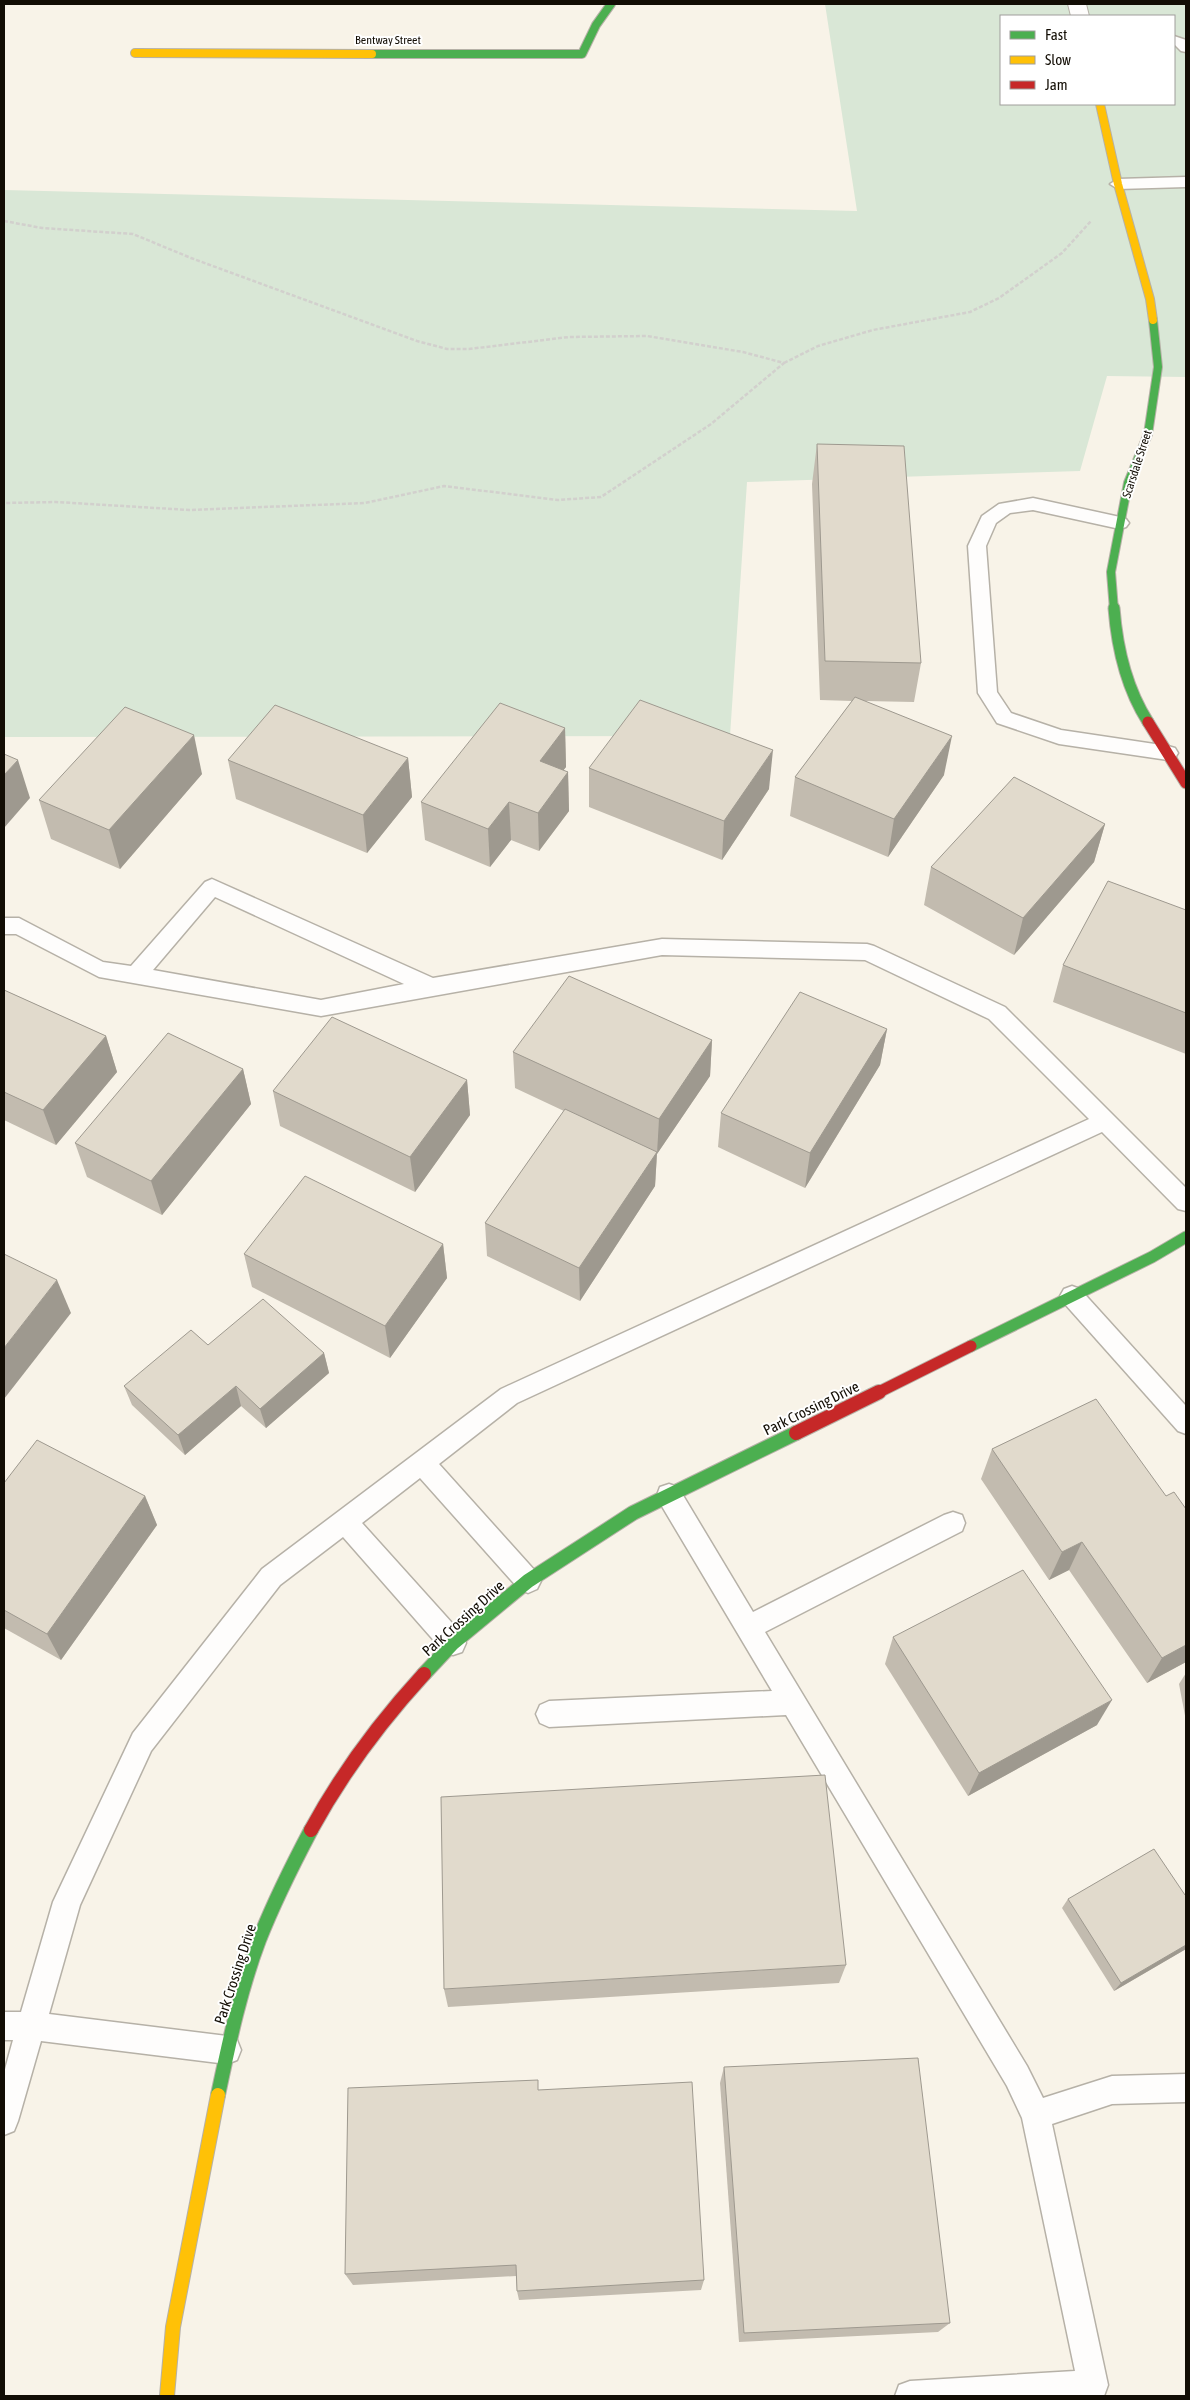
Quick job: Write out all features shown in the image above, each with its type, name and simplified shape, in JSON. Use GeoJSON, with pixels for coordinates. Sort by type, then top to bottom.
{"type":"FeatureCollection","features":[{"type":"Feature","properties":{"kind":"street","name":"Bentway Street"},"geometry":{"type":"LineString","coordinates":[[135,54],[582,54],[596,25],[611,4]]}},
{"type":"Feature","properties":{"kind":"street","name":"Scarsdale Street"},"geometry":{"type":"LineString","coordinates":[[1100,105],[1118,184],[1150,299],[1158,367],[1148,434],[1128,483],[1111,572],[1114,612],[1123,663],[1137,706],[1186,783]]}},
{"type":"Feature","properties":{"kind":"street","name":"Park Crossing Drive"},"geometry":{"type":"LineString","coordinates":[[167,2396],[173,2327],[210,2130],[227,2050],[253,1958],[285,1880],[323,1807],[368,1741],[417,1681],[453,1643],[528,1581],[633,1513],[1152,1257],[1186,1237]]}},
{"type":"Feature","properties":{"kind":"lane"},"geometry":{"type":"LineString","coordinates":[[1175,40],[1179,41],[1186,48]]}},
{"type":"Feature","properties":{"kind":"lane"},"geometry":{"type":"LineString","coordinates":[[1118,184],[1186,182]]}},
{"type":"Feature","properties":{"kind":"lane"},"geometry":{"type":"LineString","coordinates":[[1120,523],[1034,504],[1005,508],[988,520],[977,546],[988,692],[1004,718],[1059,737],[1168,753]]}},
{"type":"Feature","properties":{"kind":"lane"},"geometry":{"type":"LineString","coordinates":[[136,975],[212,887],[431,987]]}},
{"type":"Feature","properties":{"kind":"lane"},"geometry":{"type":"LineString","coordinates":[[4,926],[19,926],[99,969],[321,1008],[662,947],[867,952],[997,1013],[1186,1202]]}},
{"type":"Feature","properties":{"kind":"lane"},"geometry":{"type":"LineString","coordinates":[[4,2121],[17,2026],[68,1902],[142,1742],[271,1577],[421,1461],[509,1396],[1105,1121]]}},
{"type":"Feature","properties":{"kind":"lane"},"geometry":{"type":"LineString","coordinates":[[1072,1296],[1186,1423]]}},
{"type":"Feature","properties":{"kind":"lane"},"geometry":{"type":"LineString","coordinates":[[421,1461],[528,1581]]}},
{"type":"Feature","properties":{"kind":"lane"},"geometry":{"type":"LineString","coordinates":[[668,1495],[1017,2076],[1036,2115],[1093,2385],[910,2396]]}},
{"type":"Feature","properties":{"kind":"lane"},"geometry":{"type":"LineString","coordinates":[[344,1521],[453,1643]]}},
{"type":"Feature","properties":{"kind":"lane"},"geometry":{"type":"LineString","coordinates":[[748,1628],[953,1523]]}},
{"type":"Feature","properties":{"kind":"lane"},"geometry":{"type":"LineString","coordinates":[[549,1714],[793,1702]]}},
{"type":"Feature","properties":{"kind":"lane"},"geometry":{"type":"LineString","coordinates":[[17,2026],[227,2050]]}},
{"type":"Feature","properties":{"kind":"lane"},"geometry":{"type":"LineString","coordinates":[[1036,2115],[1112,2090],[1186,2088]]}},
{"type":"Feature","properties":{"kind":"path"},"geometry":{"type":"LineString","coordinates":[[4,503],[56,502],[189,510],[364,503],[444,486],[558,500],[600,497],[711,424],[784,364],[818,346],[873,330],[970,312],[999,298],[1062,253],[1087,227],[1118,184]]}},
{"type":"Feature","properties":{"kind":"path"},"geometry":{"type":"LineString","coordinates":[[4,221],[42,228],[133,234],[147,238],[191,258],[380,328],[416,341],[447,348],[469,349],[569,337],[648,336],[742,352],[784,364]]}},
{"type":"Feature","properties":{"kind":"green space"},"geometry":{"type":"Polygon","coordinates":[[[825,4],[1186,4],[1186,377],[1107,376],[1080,471],[747,482],[730,736],[4,737],[4,190],[857,211],[825,4]]]}},
{"type":"Feature","properties":{"kind":"building"},"geometry":{"type":"Polygon","coordinates":[[[817,444],[904,446],[921,663],[825,661],[817,444]]]}},
{"type":"Feature","properties":{"kind":"building"},"geometry":{"type":"Polygon","coordinates":[[[855,697],[952,736],[894,819],[795,777],[855,697]]]}},
{"type":"Feature","properties":{"kind":"building"},"geometry":{"type":"Polygon","coordinates":[[[640,700],[773,750],[724,821],[589,768],[640,700]]]}},
{"type":"Feature","properties":{"kind":"building"},"geometry":{"type":"Polygon","coordinates":[[[500,703],[565,728],[540,761],[568,772],[538,813],[509,802],[488,829],[421,802],[500,703]]]}},
{"type":"Feature","properties":{"kind":"building"},"geometry":{"type":"Polygon","coordinates":[[[275,705],[408,758],[363,815],[228,760],[275,705]]]}},
{"type":"Feature","properties":{"kind":"building"},"geometry":{"type":"Polygon","coordinates":[[[125,707],[194,735],[109,830],[39,800],[125,707]]]}},
{"type":"Feature","properties":{"kind":"building"},"geometry":{"type":"Polygon","coordinates":[[[4,754],[18,760],[4,775],[4,754]]]}},
{"type":"Feature","properties":{"kind":"building"},"geometry":{"type":"Polygon","coordinates":[[[1014,777],[1105,824],[1023,918],[931,867],[1014,777]]]}},
{"type":"Feature","properties":{"kind":"building"},"geometry":{"type":"Polygon","coordinates":[[[1108,881],[1186,910],[1186,1013],[1063,965],[1108,881]]]}},
{"type":"Feature","properties":{"kind":"building"},"geometry":{"type":"Polygon","coordinates":[[[569,976],[712,1040],[659,1119],[513,1052],[569,976]]]}},
{"type":"Feature","properties":{"kind":"building"},"geometry":{"type":"Polygon","coordinates":[[[4,990],[106,1036],[43,1110],[4,1092],[4,990]]]}},
{"type":"Feature","properties":{"kind":"building"},"geometry":{"type":"Polygon","coordinates":[[[800,992],[887,1029],[810,1153],[721,1113],[800,992]]]}},
{"type":"Feature","properties":{"kind":"building"},"geometry":{"type":"Polygon","coordinates":[[[332,1017],[467,1080],[410,1157],[273,1091],[332,1017]]]}},
{"type":"Feature","properties":{"kind":"building"},"geometry":{"type":"Polygon","coordinates":[[[168,1033],[243,1069],[151,1181],[75,1143],[168,1033]]]}},
{"type":"Feature","properties":{"kind":"building"},"geometry":{"type":"Polygon","coordinates":[[[565,1109],[657,1152],[579,1268],[485,1223],[565,1109]]]}},
{"type":"Feature","properties":{"kind":"building"},"geometry":{"type":"Polygon","coordinates":[[[305,1176],[443,1244],[385,1326],[244,1254],[305,1176]]]}},
{"type":"Feature","properties":{"kind":"building"},"geometry":{"type":"Polygon","coordinates":[[[4,1254],[57,1280],[4,1348],[4,1254]]]}},
{"type":"Feature","properties":{"kind":"building"},"geometry":{"type":"Polygon","coordinates":[[[263,1299],[324,1353],[260,1409],[236,1386],[178,1435],[124,1386],[191,1330],[208,1345],[263,1299]]]}},
{"type":"Feature","properties":{"kind":"building"},"geometry":{"type":"Polygon","coordinates":[[[1096,1399],[1166,1496],[1174,1492],[1186,1509],[1186,1645],[1162,1658],[1082,1542],[1062,1552],[992,1449],[1096,1399]]]}},
{"type":"Feature","properties":{"kind":"building"},"geometry":{"type":"Polygon","coordinates":[[[37,1440],[145,1496],[47,1634],[4,1610],[4,1483],[37,1440]]]}},
{"type":"Feature","properties":{"kind":"building"},"geometry":{"type":"Polygon","coordinates":[[[1023,1570],[1112,1700],[979,1773],[893,1637],[1023,1570]]]}},
{"type":"Feature","properties":{"kind":"building"},"geometry":{"type":"Polygon","coordinates":[[[825,1775],[846,1965],[444,1989],[441,1797],[825,1775]]]}},
{"type":"Feature","properties":{"kind":"building"},"geometry":{"type":"Polygon","coordinates":[[[1154,1849],[1186,1894],[1186,1945],[1121,1983],[1068,1899],[1154,1849]]]}},
{"type":"Feature","properties":{"kind":"building"},"geometry":{"type":"Polygon","coordinates":[[[918,2058],[950,2323],[744,2333],[724,2067],[918,2058]]]}},
{"type":"Feature","properties":{"kind":"building"},"geometry":{"type":"Polygon","coordinates":[[[538,2080],[538,2090],[692,2082],[704,2280],[517,2291],[516,2265],[345,2274],[348,2088],[538,2080]]]}},
{"type":"Feature","properties":{"kind":"traffic: fast"},"geometry":{"type":"LineString","coordinates":[[372,54],[582,54],[596,25],[611,4]]}},
{"type":"Feature","properties":{"kind":"traffic: fast"},"geometry":{"type":"LineString","coordinates":[[1148,722],[1137,705],[1123,663],[1114,612],[1111,572],[1128,483],[1148,434],[1158,367],[1153,320]]}},
{"type":"Feature","properties":{"kind":"traffic: fast"},"geometry":{"type":"LineString","coordinates":[[971,1346],[1152,1257],[1186,1237]]}},
{"type":"Feature","properties":{"kind":"traffic: fast"},"geometry":{"type":"LineString","coordinates":[[424,1674],[453,1643],[528,1581],[633,1513],[796,1433]]}},
{"type":"Feature","properties":{"kind":"traffic: fast"},"geometry":{"type":"LineString","coordinates":[[218,2095],[233,2026],[253,1958],[279,1893],[311,1830]]}},
{"type":"Feature","properties":{"kind":"traffic: slow"},"geometry":{"type":"LineString","coordinates":[[135,53],[372,54]]}},
{"type":"Feature","properties":{"kind":"traffic: slow"},"geometry":{"type":"LineString","coordinates":[[1100,105],[1118,184],[1150,299],[1153,320]]}},
{"type":"Feature","properties":{"kind":"traffic: slow"},"geometry":{"type":"LineString","coordinates":[[167,2396],[173,2327],[218,2095]]}},
{"type":"Feature","properties":{"kind":"traffic: jam"},"geometry":{"type":"LineString","coordinates":[[1148,722],[1186,783]]}},
{"type":"Feature","properties":{"kind":"traffic: jam"},"geometry":{"type":"LineString","coordinates":[[796,1433],[971,1346]]}},
{"type":"Feature","properties":{"kind":"traffic: jam"},"geometry":{"type":"LineString","coordinates":[[311,1830],[335,1788],[362,1748],[424,1674]]}}]}
